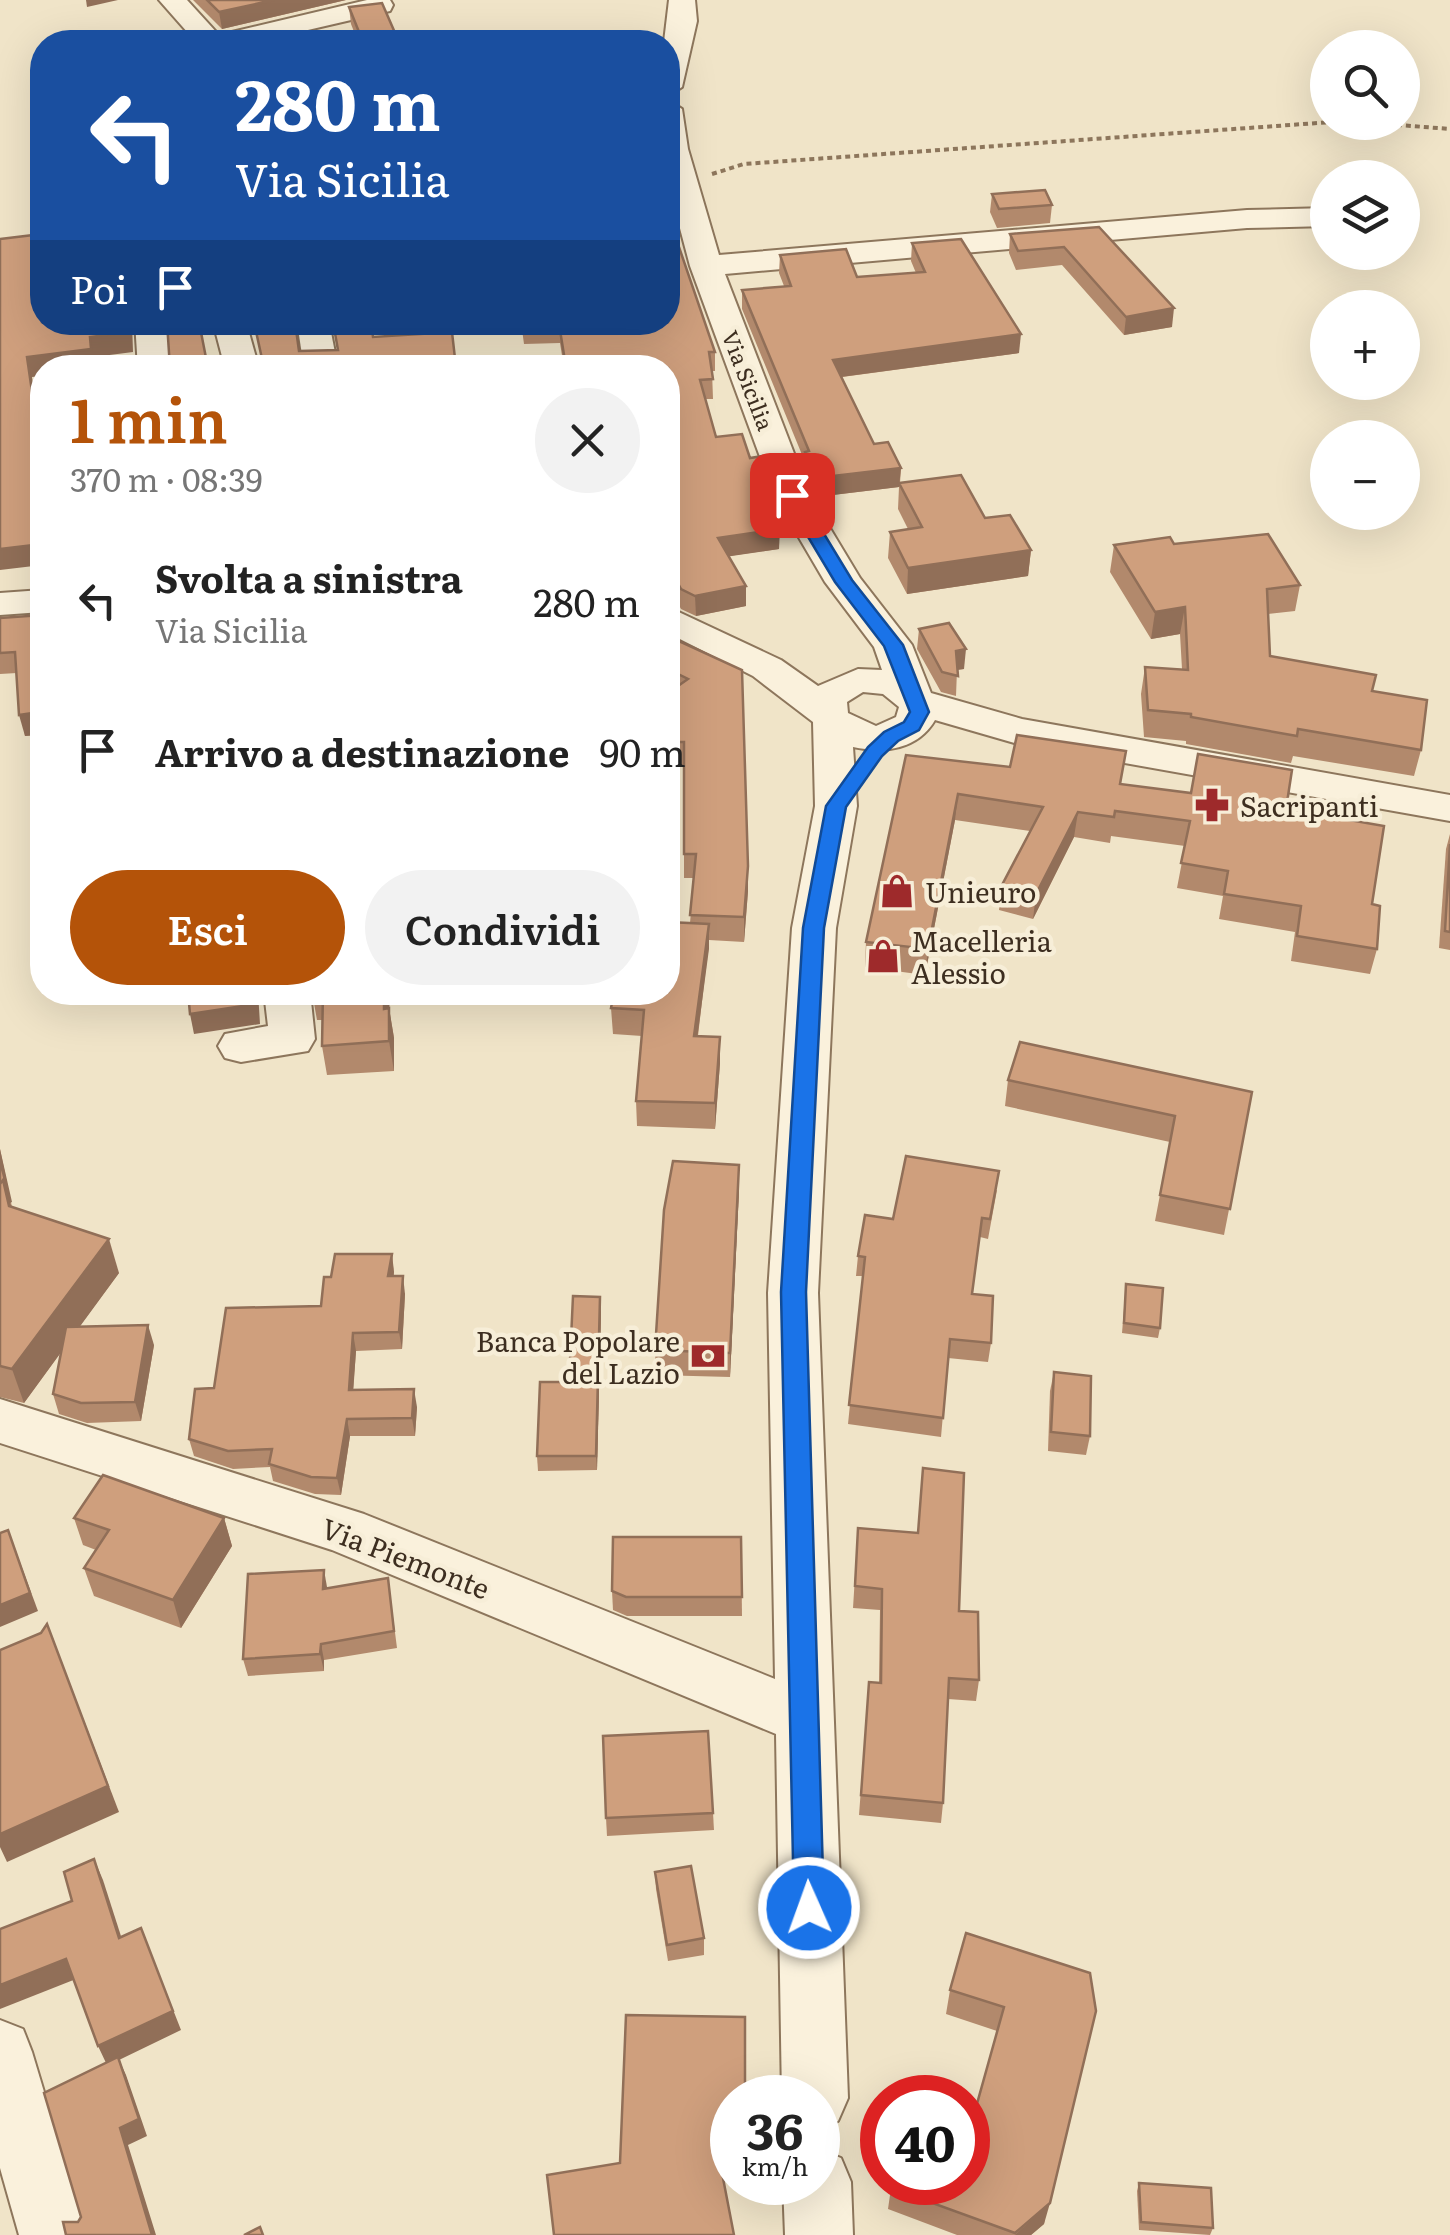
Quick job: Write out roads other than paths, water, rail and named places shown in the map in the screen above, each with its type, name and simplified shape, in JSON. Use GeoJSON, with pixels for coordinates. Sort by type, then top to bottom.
{"type":"FeatureCollection","features":[{"type":"Feature","properties":{"kind":"street"},"geometry":{"type":"LineString","coordinates":[[172,0],[200,30]]}},
{"type":"Feature","properties":{"kind":"street"},"geometry":{"type":"LineString","coordinates":[[680,34],[682,0]]}},
{"type":"Feature","properties":{"kind":"street"},"geometry":{"type":"LineString","coordinates":[[325,30],[380,5]]}},
{"type":"Feature","properties":{"kind":"street","name":"Via Sicilia"},"geometry":{"type":"LineString","coordinates":[[680,180],[706,266],[792,495],[844,582],[902,661],[905,716]]}},
{"type":"Feature","properties":{"kind":"street"},"geometry":{"type":"LineString","coordinates":[[706,266],[1246,218],[1310,217]]}},
{"type":"Feature","properties":{"kind":"street"},"geometry":{"type":"LineString","coordinates":[[0,604],[30,602]]}},
{"type":"Feature","properties":{"kind":"street"},"geometry":{"type":"LineString","coordinates":[[680,624],[839,700],[852,735],[905,716],[1018,731],[1450,808]]}},
{"type":"Feature","properties":{"kind":"street"},"geometry":{"type":"LineString","coordinates":[[814,2075],[794,1292],[814,928],[836,806],[839,700],[880,654],[881,629]]}},
{"type":"Feature","properties":{"kind":"street"},"geometry":{"type":"LineString","coordinates":[[839,700],[878,680],[905,716]]}},
{"type":"Feature","properties":{"kind":"street"},"geometry":{"type":"LineString","coordinates":[[836,806],[905,716]]}},
{"type":"Feature","properties":{"kind":"street"},"geometry":{"type":"LineString","coordinates":[[240,1046],[292,1039],[288,1005]]}},
{"type":"Feature","properties":{"kind":"street","name":"Via Piemonte"},"geometry":{"type":"LineString","coordinates":[[0,1421],[345,1531],[804,1718]]}},
{"type":"Feature","properties":{"kind":"street"},"geometry":{"type":"LineString","coordinates":[[0,2052],[53,2235]]}},
{"type":"Feature","properties":{"kind":"street"},"geometry":{"type":"LineString","coordinates":[[817,2205],[818,2235]]}},
{"type":"Feature","properties":{"kind":"place","name":"Sacripanti"},"geometry":{"type":"Point","coordinates":[1212,805]}},
{"type":"Feature","properties":{"kind":"place","name":"Unieuro"},"geometry":{"type":"Point","coordinates":[897,891]}},
{"type":"Feature","properties":{"kind":"place","name":"Macelleria Alessio"},"geometry":{"type":"Point","coordinates":[883,956]}},
{"type":"Feature","properties":{"kind":"place","name":"Banca Popolare del Lazio"},"geometry":{"type":"Point","coordinates":[708,1356]}}]}
